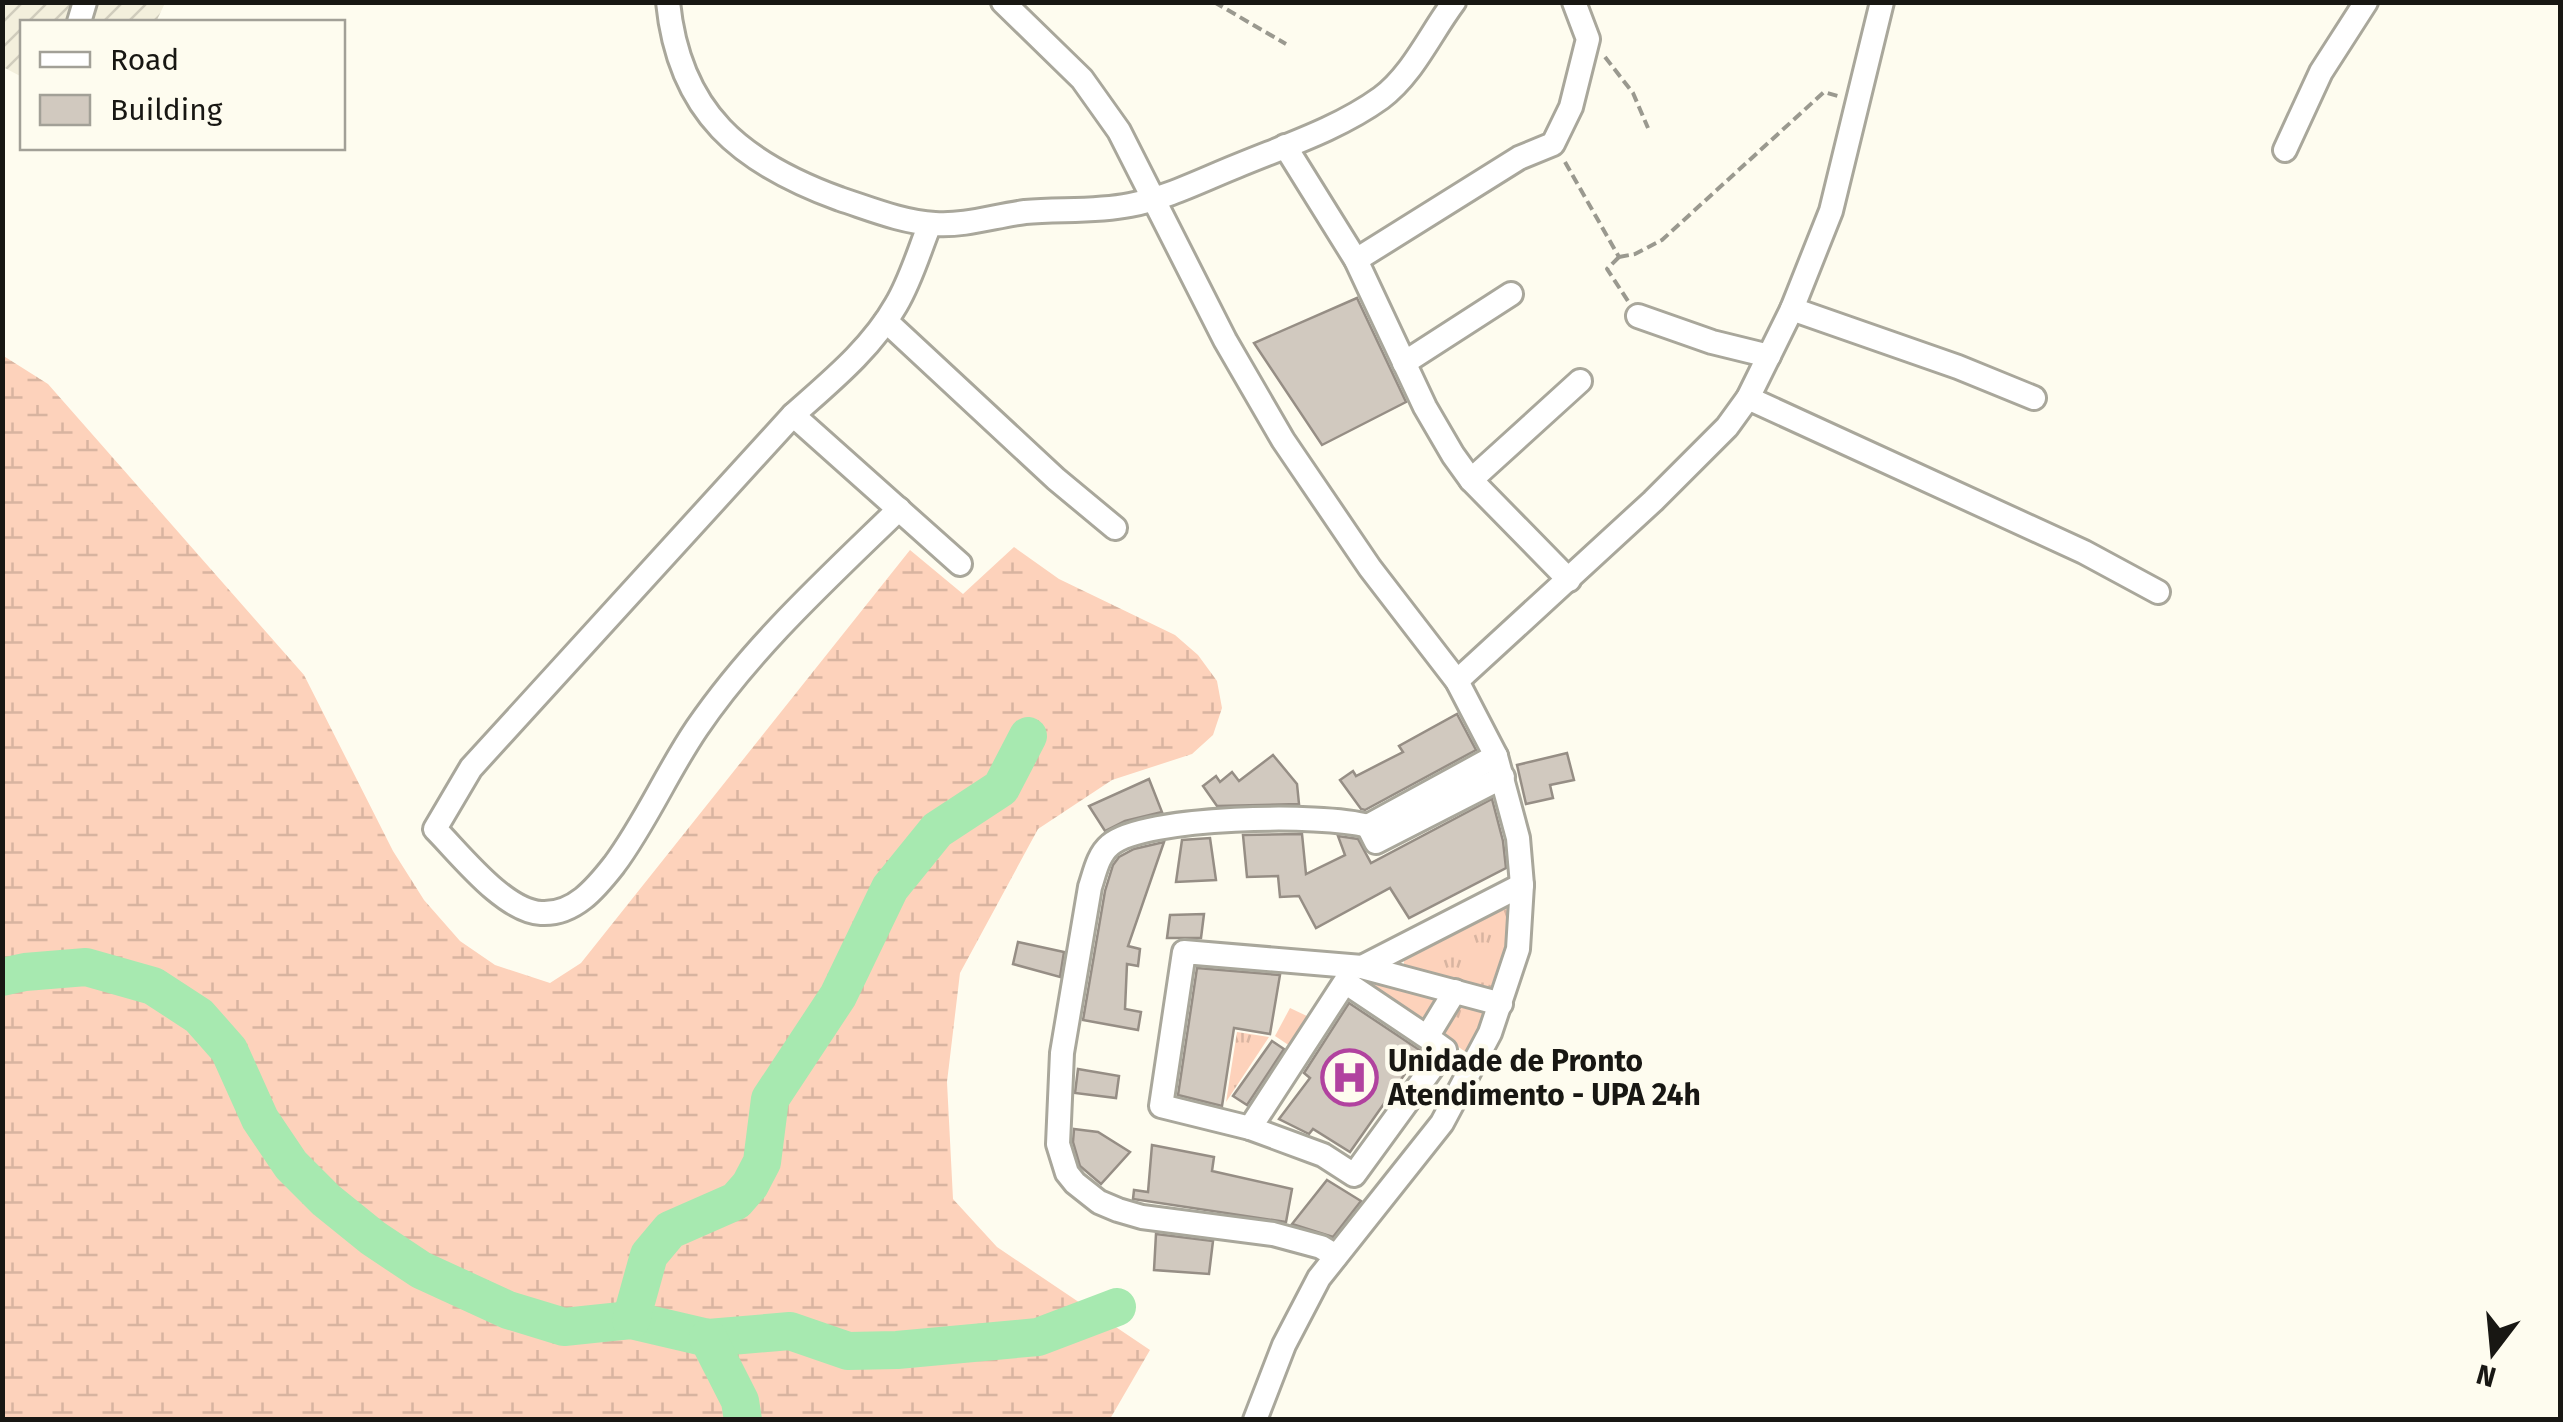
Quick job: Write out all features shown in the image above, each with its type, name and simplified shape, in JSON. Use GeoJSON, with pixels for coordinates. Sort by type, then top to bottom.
{"type":"FeatureCollection","features":[{"type":"Feature","properties":{"kind":"street"},"geometry":{"type":"LineString","coordinates":[[668,2],[676,46],[699,104],[742,151],[808,187],[889,216],[930,224],[966,223],[1030,212],[1108,209],[1153,200],[1324,130],[1382,97],[1405,75],[1454,2]]}},
{"type":"Feature","properties":{"kind":"street"},"geometry":{"type":"LineString","coordinates":[[1003,2],[1064,60],[1119,131],[1225,340],[1283,440],[1370,568],[1456,680],[1499,767],[1518,838],[1522,885],[1518,949],[1501,1004],[1461,1093],[1404,1173],[1336,1256],[1302,1307],[1255,1420]]}},
{"type":"Feature","properties":{"kind":"street"},"geometry":{"type":"LineString","coordinates":[[1356,260],[1519,158],[1552,144],[1571,107],[1588,39],[1574,2]]}},
{"type":"Feature","properties":{"kind":"street"},"geometry":{"type":"LineString","coordinates":[[1456,680],[1570,580],[1717,437],[1748,398],[1792,308],[1831,211],[1882,2]]}},
{"type":"Feature","properties":{"kind":"street"},"geometry":{"type":"LineString","coordinates":[[2285,150],[2321,72],[2366,2]]}},
{"type":"Feature","properties":{"kind":"street"},"geometry":{"type":"LineString","coordinates":[[1286,146],[1356,260],[1439,433],[1471,480],[1570,580]]}},
{"type":"Feature","properties":{"kind":"street"},"geometry":{"type":"LineString","coordinates":[[898,509],[788,618],[699,724],[621,855],[593,893],[566,909],[539,914],[505,899],[435,830],[471,768],[793,415],[846,368],[886,321],[906,288],[930,224]]}},
{"type":"Feature","properties":{"kind":"street"},"geometry":{"type":"LineString","coordinates":[[1404,363],[1511,294]]}},
{"type":"Feature","properties":{"kind":"street"},"geometry":{"type":"LineString","coordinates":[[1792,308],[1958,366],[2034,398]]}},
{"type":"Feature","properties":{"kind":"street"},"geometry":{"type":"LineString","coordinates":[[1638,316],[1712,342],[1769,356]]}},
{"type":"Feature","properties":{"kind":"street"},"geometry":{"type":"LineString","coordinates":[[886,321],[1056,479],[1115,528]]}},
{"type":"Feature","properties":{"kind":"street"},"geometry":{"type":"LineString","coordinates":[[1471,480],[1580,382]]}},
{"type":"Feature","properties":{"kind":"street"},"geometry":{"type":"LineString","coordinates":[[1748,398],[2084,552],[2158,592]]}},
{"type":"Feature","properties":{"kind":"street"},"geometry":{"type":"LineString","coordinates":[[793,415],[960,564]]}},
{"type":"Feature","properties":{"kind":"street"},"geometry":{"type":"LineString","coordinates":[[1336,1256],[1322,1246],[1273,1234],[1142,1217],[1099,1202],[1075,1183],[1062,1160],[1058,1126],[1062,1052],[1090,887],[1103,852],[1111,843],[1137,832],[1181,824],[1311,817],[1368,826],[1376,842],[1499,767]]}},
{"type":"Feature","properties":{"kind":"street"},"geometry":{"type":"LineString","coordinates":[[1362,967],[1522,885]]}},
{"type":"Feature","properties":{"kind":"street"},"geometry":{"type":"LineString","coordinates":[[1250,1128],[1345,982],[1445,1050],[1354,1174],[1323,1156],[1250,1128],[1161,1106],[1184,952],[1362,967],[1501,1004]]}},
{"type":"Feature","properties":{"kind":"street"},"geometry":{"type":"LineString","coordinates":[[1427,1038],[1455,991]]}},
{"type":"Feature","properties":{"kind":"street"},"geometry":{"type":"LineString","coordinates":[[1373,1148],[1404,1173]]}},
{"type":"Feature","properties":{"kind":"path"},"geometry":{"type":"LineString","coordinates":[[1214,2],[1286,44]]}},
{"type":"Feature","properties":{"kind":"path"},"geometry":{"type":"LineString","coordinates":[[1588,39],[1633,93],[1648,128]]}},
{"type":"Feature","properties":{"kind":"path"},"geometry":{"type":"LineString","coordinates":[[1638,316],[1607,269],[1619,257],[1635,254],[1662,240],[1689,219],[1824,92],[1859,103]]}},
{"type":"Feature","properties":{"kind":"path"},"geometry":{"type":"LineString","coordinates":[[1552,144],[1584,190],[1597,222],[1619,257]]}},
{"type":"Feature","properties":{"kind":"shaded area"},"geometry":{"type":"Polygon","coordinates":[[[2,3],[165,3],[157,20],[20,20],[20,76],[3,67],[2,3]]]}},
{"type":"Feature","properties":{"kind":"green space"},"geometry":{"type":"Polygon","coordinates":[[[2,355],[48,384],[304,675],[393,851],[424,900],[460,941],[495,965],[550,983],[581,963],[910,550],[963,594],[1014,547],[1059,579],[1175,635],[1198,655],[1217,681],[1222,708],[1213,735],[1192,754],[1112,780],[1038,829],[960,973],[947,1082],[953,1199],[997,1247],[1150,1350],[1110,1419],[3,1419],[2,355]]]}},
{"type":"Feature","properties":{"kind":"green space"},"geometry":{"type":"Polygon","coordinates":[[[1510,905],[1510,937],[1496,989],[1404,968],[1404,958],[1510,905]]]}},
{"type":"Feature","properties":{"kind":"green space"},"geometry":{"type":"Polygon","coordinates":[[[1357,975],[1442,998],[1426,1024],[1355,980],[1357,975]]]}},
{"type":"Feature","properties":{"kind":"green space"},"geometry":{"type":"Polygon","coordinates":[[[1457,1002],[1489,1010],[1467,1053],[1439,1033],[1457,1002]]]}},
{"type":"Feature","properties":{"kind":"green space"},"geometry":{"type":"Polygon","coordinates":[[[1290,1008],[1309,1017],[1290,1046],[1275,1036],[1290,1008]]]}},
{"type":"Feature","properties":{"kind":"green space"},"geometry":{"type":"Polygon","coordinates":[[[1237,1032],[1269,1037],[1226,1102],[1237,1032]]]}},
{"type":"Feature","properties":{"kind":"building"},"geometry":{"type":"Polygon","coordinates":[[[1357,298],[1406,402],[1322,445],[1254,343],[1357,298]]]}},
{"type":"Feature","properties":{"kind":"building"},"geometry":{"type":"Polygon","coordinates":[[[1457,714],[1476,750],[1361,809],[1340,780],[1403,752],[1399,746],[1457,714]]]}},
{"type":"Feature","properties":{"kind":"building"},"geometry":{"type":"Polygon","coordinates":[[[1567,753],[1574,780],[1550,785],[1553,798],[1526,804],[1517,765],[1567,753]]]}},
{"type":"Feature","properties":{"kind":"building"},"geometry":{"type":"Polygon","coordinates":[[[1273,755],[1297,784],[1299,804],[1217,806],[1203,786],[1216,776],[1220,782],[1232,772],[1239,781],[1273,755]]]}},
{"type":"Feature","properties":{"kind":"building"},"geometry":{"type":"Polygon","coordinates":[[[1149,779],[1162,812],[1125,821],[1105,831],[1089,806],[1149,779]]]}},
{"type":"Feature","properties":{"kind":"building"},"geometry":{"type":"Polygon","coordinates":[[[1492,799],[1506,868],[1409,918],[1390,888],[1316,928],[1299,896],[1280,897],[1278,876],[1247,877],[1243,835],[1302,834],[1306,874],[1345,855],[1338,836],[1358,839],[1371,863],[1492,799]]]}},
{"type":"Feature","properties":{"kind":"building"},"geometry":{"type":"Polygon","coordinates":[[[1210,838],[1216,880],[1176,882],[1182,840],[1210,838]]]}},
{"type":"Feature","properties":{"kind":"building"},"geometry":{"type":"Polygon","coordinates":[[[1164,842],[1128,946],[1140,949],[1138,966],[1127,964],[1125,1009],[1141,1012],[1138,1030],[1083,1020],[1113,865],[1134,849],[1164,842]]]}},
{"type":"Feature","properties":{"kind":"building"},"geometry":{"type":"Polygon","coordinates":[[[1204,914],[1201,938],[1167,938],[1170,915],[1204,914]]]}},
{"type":"Feature","properties":{"kind":"building"},"geometry":{"type":"Polygon","coordinates":[[[1018,942],[1064,952],[1060,977],[1013,964],[1018,942]]]}},
{"type":"Feature","properties":{"kind":"building"},"geometry":{"type":"Polygon","coordinates":[[[1197,968],[1280,975],[1270,1034],[1234,1028],[1222,1106],[1178,1095],[1197,968]]]}},
{"type":"Feature","properties":{"kind":"building"},"geometry":{"type":"Polygon","coordinates":[[[1349,1003],[1421,1051],[1350,1152],[1313,1129],[1309,1134],[1279,1119],[1310,1078],[1304,1073],[1349,1003]]]}},
{"type":"Feature","properties":{"kind":"building"},"geometry":{"type":"Polygon","coordinates":[[[1272,1041],[1284,1049],[1247,1105],[1233,1096],[1272,1041]]]}},
{"type":"Feature","properties":{"kind":"building"},"geometry":{"type":"Polygon","coordinates":[[[1078,1069],[1119,1076],[1116,1098],[1075,1093],[1078,1069]]]}},
{"type":"Feature","properties":{"kind":"building"},"geometry":{"type":"Polygon","coordinates":[[[1074,1129],[1098,1132],[1130,1152],[1101,1184],[1080,1166],[1073,1142],[1074,1129]]]}},
{"type":"Feature","properties":{"kind":"building"},"geometry":{"type":"Polygon","coordinates":[[[1152,1145],[1214,1157],[1212,1171],[1292,1189],[1286,1222],[1133,1199],[1134,1190],[1148,1192],[1152,1145]]]}},
{"type":"Feature","properties":{"kind":"building"},"geometry":{"type":"Polygon","coordinates":[[[1327,1180],[1361,1201],[1333,1237],[1292,1224],[1327,1180]]]}},
{"type":"Feature","properties":{"kind":"building"},"geometry":{"type":"Polygon","coordinates":[[[1156,1234],[1213,1241],[1209,1274],[1154,1270],[1156,1234]]]}},
{"type":"Feature","properties":{"kind":"waterway"},"geometry":{"type":"LineString","coordinates":[[631,1320],[649,1255],[670,1230],[736,1201],[750,1185],[762,1162],[770,1099],[838,996],[890,888],[937,830],[1001,788],[1028,736]]}},
{"type":"Feature","properties":{"kind":"waterway"},"geometry":{"type":"LineString","coordinates":[[2,977],[86,967],[153,986],[199,1016],[229,1050],[260,1119],[291,1165],[326,1200],[421,1270],[508,1310],[564,1327],[631,1320],[708,1338],[790,1331],[848,1351],[897,1350],[1038,1337],[1117,1307]]}},
{"type":"Feature","properties":{"kind":"waterway"},"geometry":{"type":"LineString","coordinates":[[708,1338],[740,1401],[743,1420]]}},
{"type":"Feature","properties":{"kind":"place","name":"Unidade de Pronto Atendimento - UPA 24h"},"geometry":{"type":"Point","coordinates":[1349,1078]}}]}
